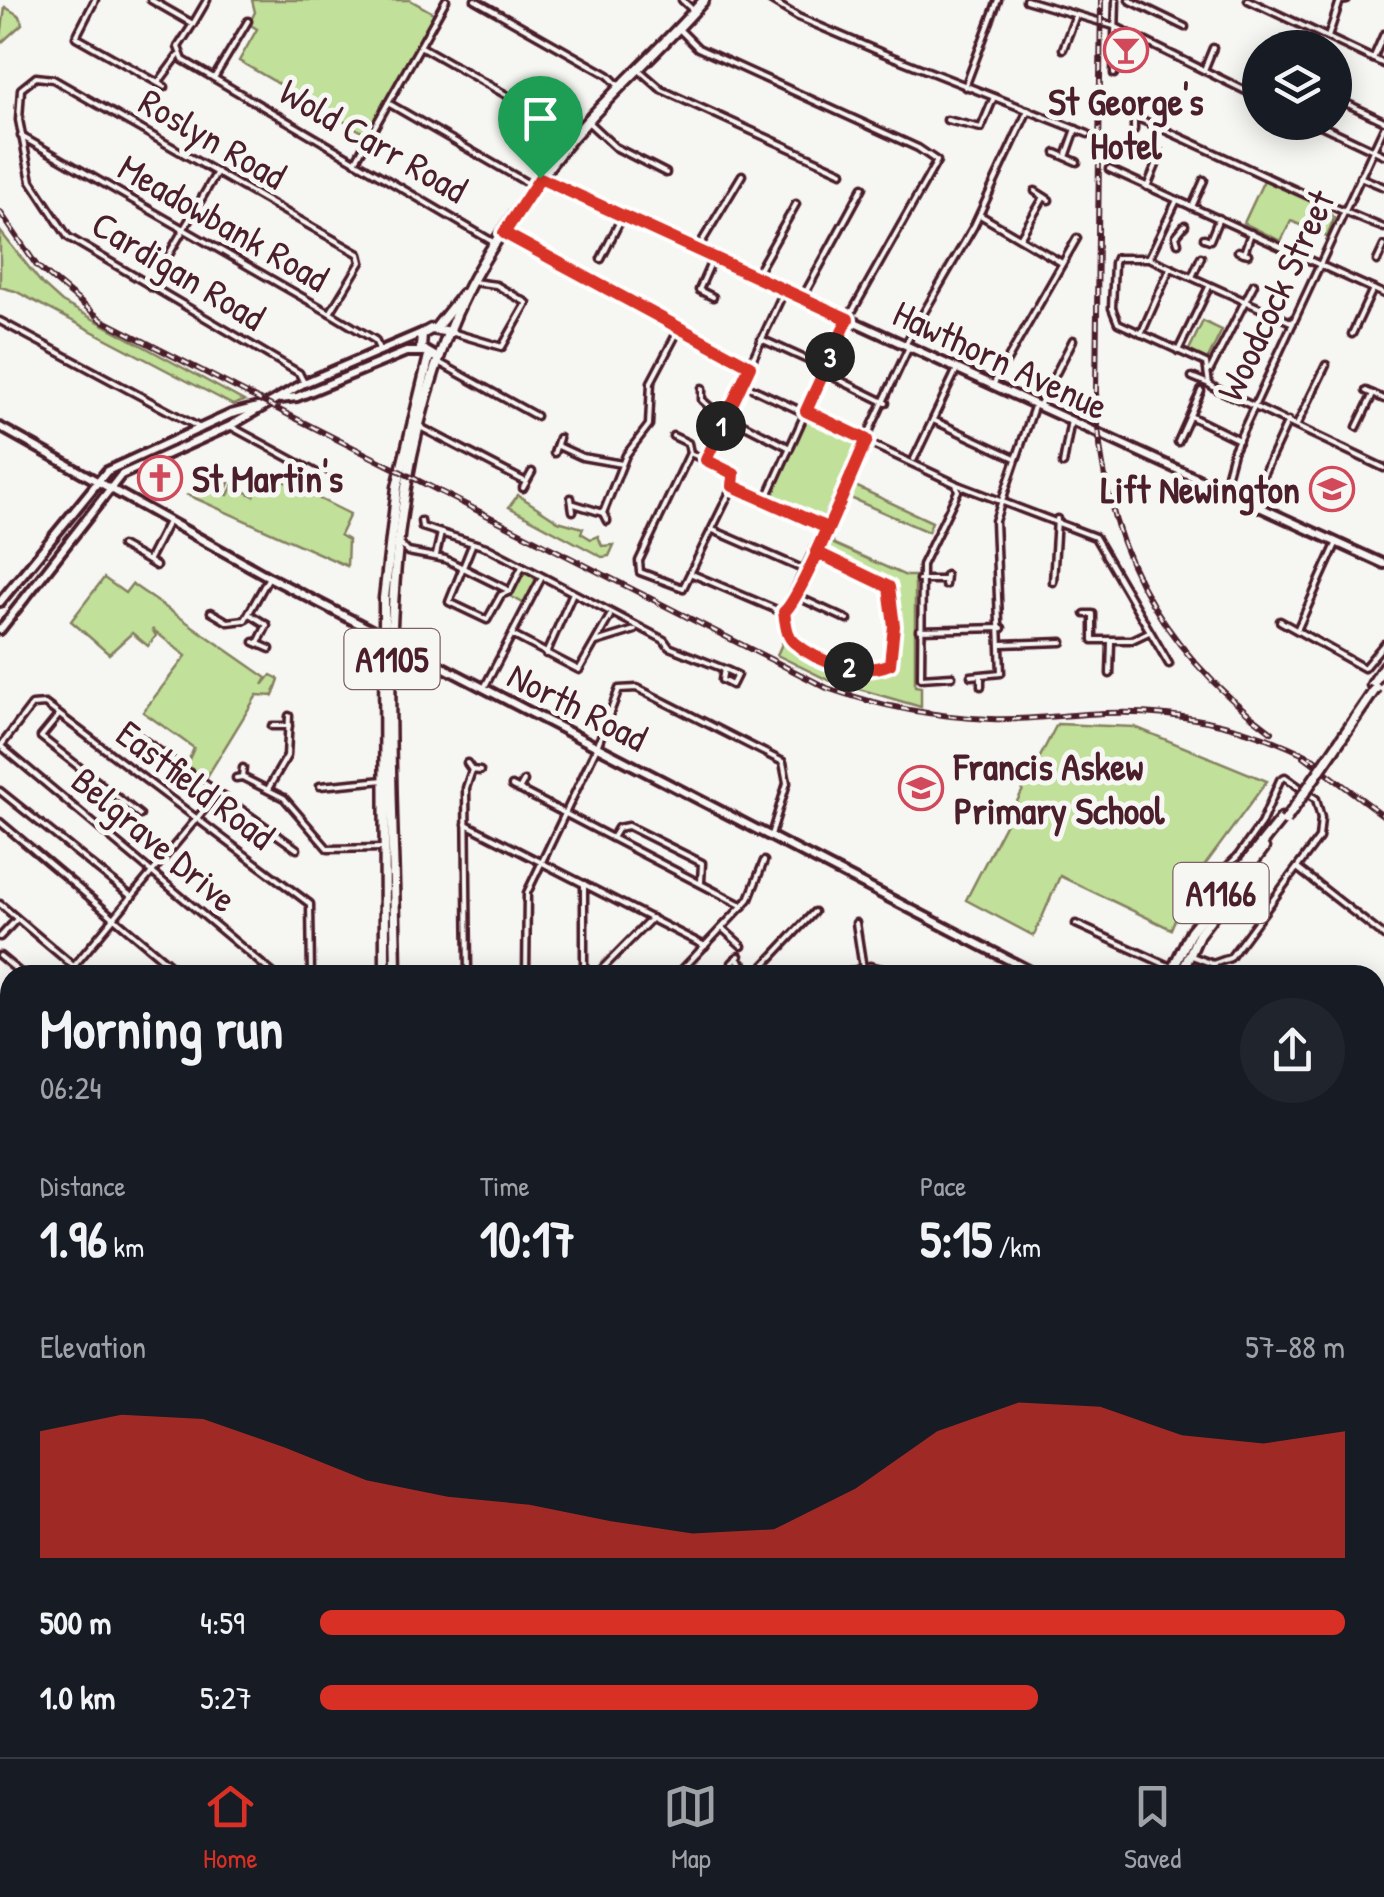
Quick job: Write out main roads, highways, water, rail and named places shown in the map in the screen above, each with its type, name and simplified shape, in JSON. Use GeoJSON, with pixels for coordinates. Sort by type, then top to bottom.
{"type":"FeatureCollection","features":[{"type":"Feature","properties":{"kind":"main road","name":"A1105"},"geometry":{"type":"LineString","coordinates":[[396,965],[387,635],[397,486],[426,354],[419,341],[424,332],[435,329],[471,284],[540,178],[575,134],[704,0]]}},
{"type":"Feature","properties":{"kind":"main road","name":"A1105"},"geometry":{"type":"LineString","coordinates":[[387,635],[405,488],[450,332],[471,284]]}},
{"type":"Feature","properties":{"kind":"main road"},"geometry":{"type":"LineString","coordinates":[[435,329],[450,332]]}},
{"type":"Feature","properties":{"kind":"main road"},"geometry":{"type":"LineString","coordinates":[[426,354],[446,346],[435,329]]}},
{"type":"Feature","properties":{"kind":"main road","name":"A1166"},"geometry":{"type":"LineString","coordinates":[[1178,965],[1190,931],[1212,910],[1284,820],[1384,666]]}},
{"type":"Feature","properties":{"kind":"main road","name":"A1166"},"geometry":{"type":"LineString","coordinates":[[1374,686],[1384,675]]}},
{"type":"Feature","properties":{"kind":"main road","name":"A1105"},"geometry":{"type":"LineString","coordinates":[[385,965],[384,848],[389,780]]}},
{"type":"Feature","properties":{"kind":"main road","name":"A1166"},"geometry":{"type":"LineString","coordinates":[[1181,965],[1212,910]]}},
{"type":"Feature","properties":{"kind":"railway"},"geometry":{"type":"LineString","coordinates":[[1101,0],[1096,392],[1109,494],[1122,541],[1141,584],[1166,625],[1195,663],[1272,732]]}},
{"type":"Feature","properties":{"kind":"railway"},"geometry":{"type":"LineString","coordinates":[[0,212],[37,266],[102,320],[827,688],[908,710],[970,718],[1133,713],[1188,718],[1267,738],[1318,761]]}},
{"type":"Feature","properties":{"kind":"railway"},"geometry":{"type":"LineString","coordinates":[[1304,756],[1384,816]]}},
{"type":"Feature","properties":{"kind":"place","name":"St George's Hotel"},"geometry":{"type":"Point","coordinates":[1126,50]}},
{"type":"Feature","properties":{"kind":"place","name":"St Martin's"},"geometry":{"type":"Point","coordinates":[160,478]}},
{"type":"Feature","properties":{"kind":"place","name":"Lift Newington"},"geometry":{"type":"Point","coordinates":[1332,489]}},
{"type":"Feature","properties":{"kind":"place","name":"Francis Askew Primary School"},"geometry":{"type":"Point","coordinates":[921,788]}}]}
